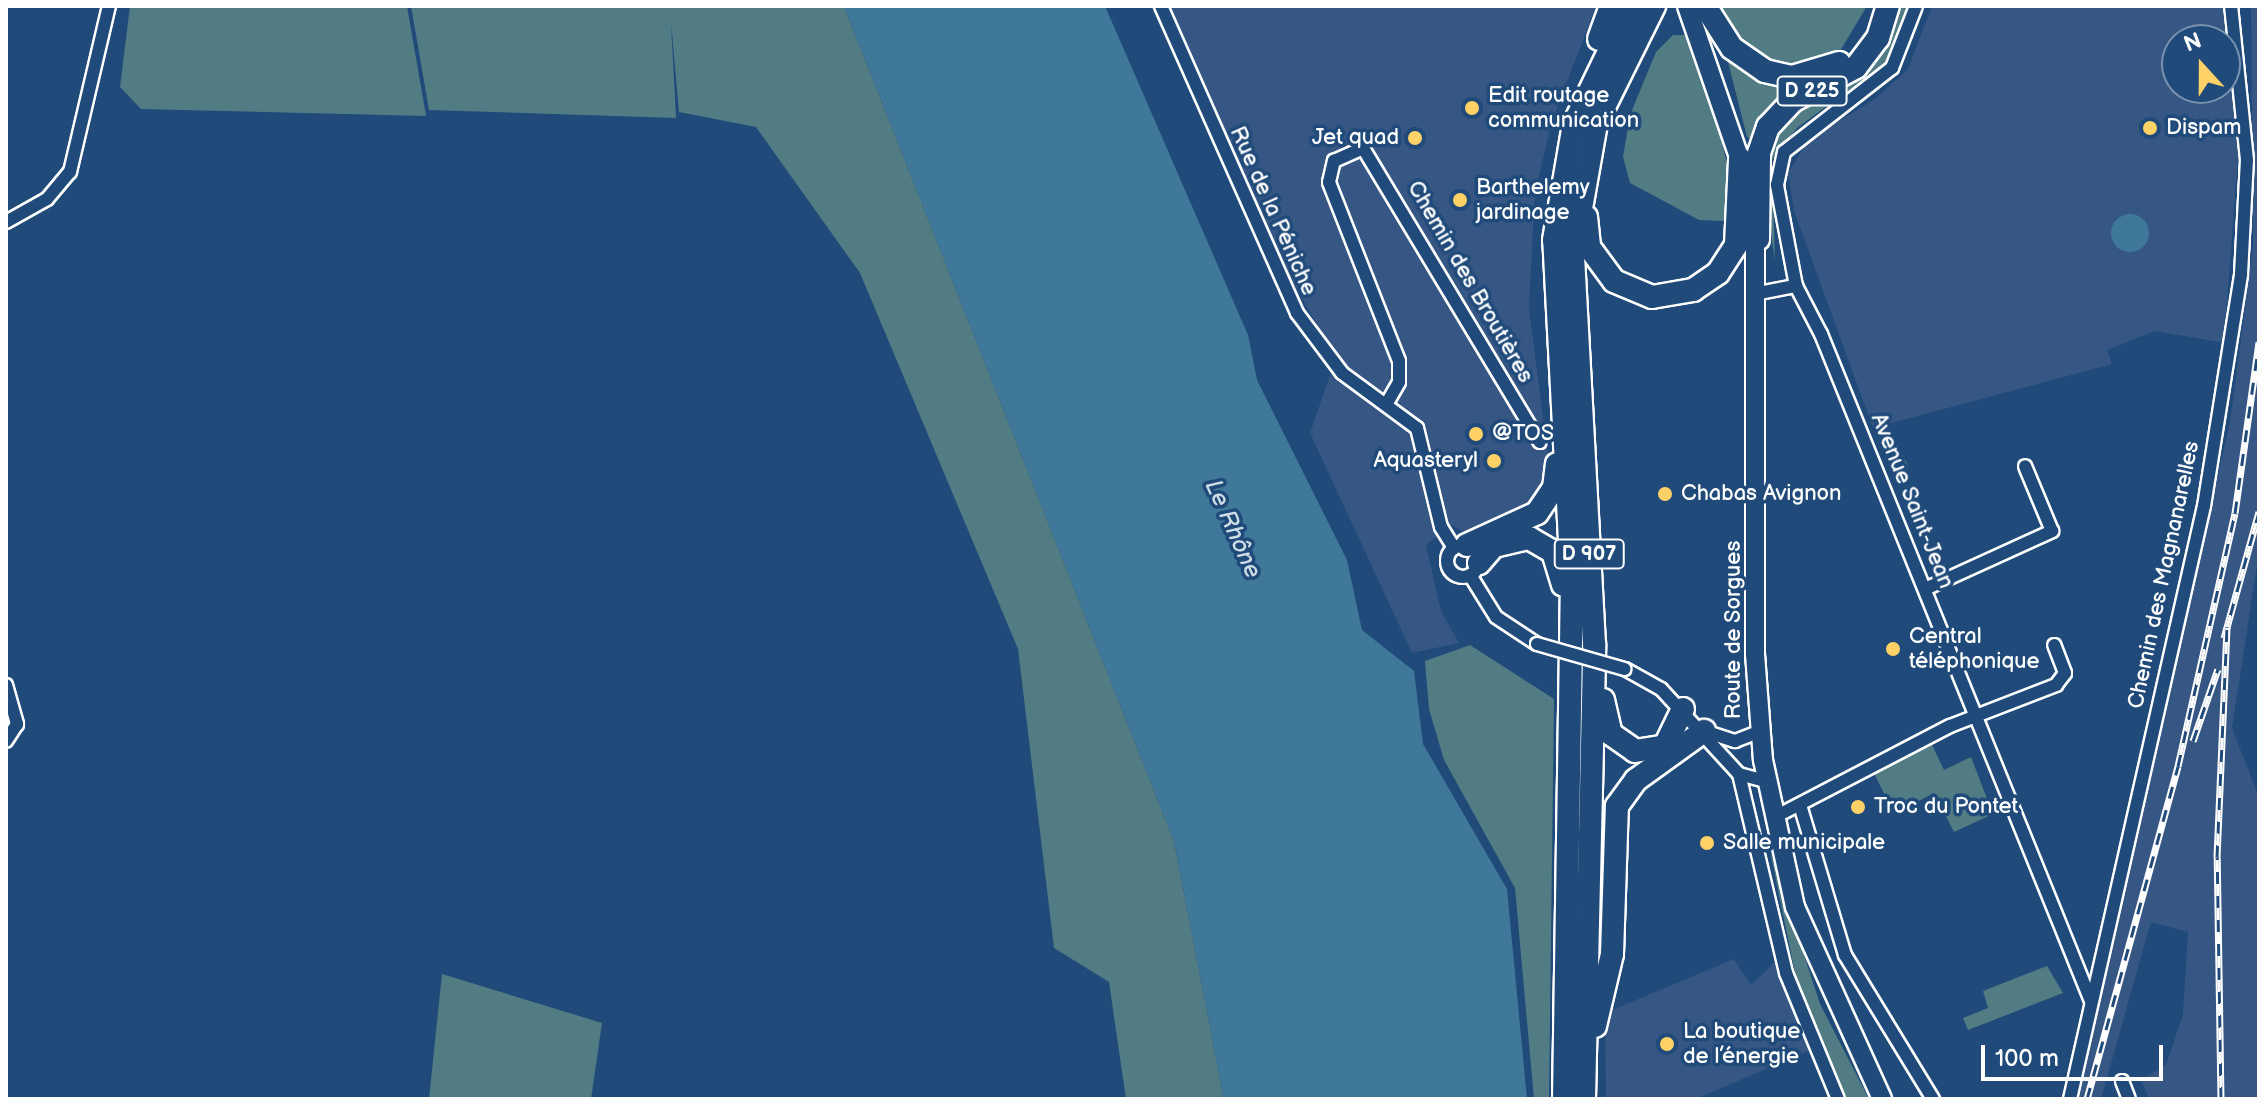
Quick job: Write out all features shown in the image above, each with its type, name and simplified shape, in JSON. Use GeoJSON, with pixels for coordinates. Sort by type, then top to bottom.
{"type":"FeatureCollection","features":[{"type":"Feature","properties":{"kind":"highway","name":"D 907"},"geometry":{"type":"LineString","coordinates":[[1564,1099],[1573,777],[1571,565],[1554,333],[1561,184],[1556,166],[1565,124],[1611,6]]}},
{"type":"Feature","properties":{"kind":"highway","name":"D 907"},"geometry":{"type":"LineString","coordinates":[[1584,1099],[1594,644],[1573,254],[1596,123],[1640,17],[1661,6]]}},
{"type":"Feature","properties":{"kind":"highway"},"geometry":{"type":"LineString","coordinates":[[1694,9],[1743,57],[1792,77],[1818,73],[1853,52],[1875,6]]}},
{"type":"Feature","properties":{"kind":"highway","name":"D 225"},"geometry":{"type":"LineString","coordinates":[[1758,239],[1759,153],[1768,127],[1792,101],[1856,67],[1878,38],[1888,6]]}},
{"type":"Feature","properties":{"kind":"highway"},"geometry":{"type":"LineString","coordinates":[[1561,184],[1584,99],[1640,17]]}},
{"type":"Feature","properties":{"kind":"highway"},"geometry":{"type":"LineString","coordinates":[[1640,17],[1586,206],[1595,258],[1638,293],[1693,290],[1732,255],[1740,198],[1740,159]]}},
{"type":"Feature","properties":{"kind":"highway"},"geometry":{"type":"LineString","coordinates":[[1467,558],[1528,519],[1554,488],[1546,348],[1554,333]]}},
{"type":"Feature","properties":{"kind":"highway"},"geometry":{"type":"LineString","coordinates":[[1467,558],[1516,537],[1540,540],[1558,559],[1573,777]]}},
{"type":"Feature","properties":{"kind":"highway"},"geometry":{"type":"LineString","coordinates":[[1594,644],[1606,723],[1625,748],[1665,746],[1683,709]]}},
{"type":"Feature","properties":{"kind":"highway"},"geometry":{"type":"LineString","coordinates":[[1584,1099],[1612,954],[1617,806],[1636,780],[1704,731]]}},
{"type":"Feature","properties":{"kind":"main road","name":"Route de Sorgues"},"geometry":{"type":"LineString","coordinates":[[1694,9],[1740,159],[1758,239],[1759,732],[1766,781],[1773,818],[1817,965],[1882,1099]]}},
{"type":"Feature","properties":{"kind":"street"},"geometry":{"type":"LineString","coordinates":[[6,222],[47,199],[70,172],[109,6]]}},
{"type":"Feature","properties":{"kind":"street","name":"Rue de la Péniche"},"geometry":{"type":"LineString","coordinates":[[1161,6],[1297,313],[1342,373],[1387,403],[1417,428],[1441,527],[1467,558],[1496,617],[1537,644],[1625,669],[1683,709],[1735,769]]}},
{"type":"Feature","properties":{"kind":"street","name":"Avenue Saint-Jean"},"geometry":{"type":"LineString","coordinates":[[1916,6],[1892,68],[1784,152],[1777,185],[1796,286],[1925,589],[2091,1001]]}},
{"type":"Feature","properties":{"kind":"street","name":"Chemin des Magnanarelles"},"geometry":{"type":"LineString","coordinates":[[2070,1099],[2204,506],[2241,274],[2246,133],[2231,6]]}},
{"type":"Feature","properties":{"kind":"street","name":"Chemin des Broutières"},"geometry":{"type":"LineString","coordinates":[[1387,403],[1399,361],[1329,182],[1334,161],[1363,148],[1540,442]]}},
{"type":"Feature","properties":{"kind":"street"},"geometry":{"type":"LineString","coordinates":[[1759,293],[1796,286]]}},
{"type":"Feature","properties":{"kind":"street"},"geometry":{"type":"LineString","coordinates":[[1925,589],[2052,531],[2025,466]]}},
{"type":"Feature","properties":{"kind":"street"},"geometry":{"type":"LineString","coordinates":[[1773,818],[1975,716],[2062,680],[2054,645]]}},
{"type":"Feature","properties":{"kind":"street"},"geometry":{"type":"LineString","coordinates":[[6,685],[17,724],[6,741]]}},
{"type":"Feature","properties":{"kind":"street"},"geometry":{"type":"LineString","coordinates":[[1704,731],[1735,741],[1759,732]]}},
{"type":"Feature","properties":{"kind":"street"},"geometry":{"type":"LineString","coordinates":[[1735,741],[1735,769],[1798,1012],[1838,1099]]}},
{"type":"Feature","properties":{"kind":"street"},"geometry":{"type":"LineString","coordinates":[[1735,769],[1766,781]]}},
{"type":"Feature","properties":{"kind":"street"},"geometry":{"type":"LineString","coordinates":[[1800,805],[1845,955],[1933,1099]]}},
{"type":"Feature","properties":{"kind":"street"},"geometry":{"type":"LineString","coordinates":[[2122,1081],[2129,1099]]}},
{"type":"Feature","properties":{"kind":"shaded area"},"geometry":{"type":"Polygon","coordinates":[[[1171,6],[1596,6],[1551,124],[1535,193],[1529,307],[1550,472],[1531,510],[1471,536],[1452,525],[1426,545],[1441,611],[1459,643],[1412,653],[1310,433],[1336,358],[1287,272],[1171,6]]]}},
{"type":"Feature","properties":{"kind":"shaded area"},"geometry":{"type":"Polygon","coordinates":[[[1932,6],[2223,6],[2227,24],[2161,24],[2161,104],[2241,104],[2241,98],[2242,103],[2224,343],[2155,331],[2107,350],[2112,364],[1873,428],[1794,211],[1788,173],[1809,139],[1875,99],[1908,69],[1932,6]]]}},
{"type":"Feature","properties":{"kind":"shaded area"},"geometry":{"type":"Polygon","coordinates":[[[2251,6],[2259,6],[2259,552],[2232,728],[2259,797],[2259,1099],[2149,1099],[2141,1080],[2166,1065],[2183,1014],[2188,932],[2151,922],[2101,1099],[2075,1099],[2230,422],[2253,247],[2251,6]]]}},
{"type":"Feature","properties":{"kind":"shaded area"},"geometry":{"type":"Polygon","coordinates":[[[1734,959],[1751,985],[1778,959],[1810,1050],[1696,1099],[1606,1099],[1605,1013],[1734,959]]]}},
{"type":"Feature","properties":{"kind":"green space"},"geometry":{"type":"Polygon","coordinates":[[[130,6],[407,6],[426,116],[141,109],[120,87],[130,6]]]}},
{"type":"Feature","properties":{"kind":"green space"},"geometry":{"type":"Polygon","coordinates":[[[411,6],[844,6],[1174,841],[1224,1099],[1126,1099],[1109,982],[1054,948],[1018,649],[860,273],[756,127],[679,112],[671,22],[676,118],[429,110],[411,6]]]}},
{"type":"Feature","properties":{"kind":"green space"},"geometry":{"type":"Polygon","coordinates":[[[1714,6],[1867,6],[1840,51],[1790,67],[1750,51],[1714,6]]]}},
{"type":"Feature","properties":{"kind":"green space"},"geometry":{"type":"Polygon","coordinates":[[[1895,6],[1911,6],[1892,58],[1797,128],[1772,160],[1775,261],[1763,181],[1780,117],[1822,94],[1895,6]]]}},
{"type":"Feature","properties":{"kind":"green space"},"geometry":{"type":"Polygon","coordinates":[[[1673,35],[1690,35],[1714,111],[1736,199],[1725,221],[1699,220],[1630,183],[1623,157],[1630,115],[1656,52],[1673,35]]]}},
{"type":"Feature","properties":{"kind":"green space"},"geometry":{"type":"Polygon","coordinates":[[[1728,62],[1786,91],[1751,139],[1747,137],[1728,62]]]}},
{"type":"Feature","properties":{"kind":"green space"},"geometry":{"type":"Polygon","coordinates":[[[1893,439],[1908,465],[1895,474],[1882,442],[1893,439]]]}},
{"type":"Feature","properties":{"kind":"green space"},"geometry":{"type":"Polygon","coordinates":[[[1470,645],[1554,699],[1549,1099],[1534,1099],[1515,888],[1444,760],[1429,709],[1425,661],[1470,645]]]}},
{"type":"Feature","properties":{"kind":"green space"},"geometry":{"type":"Polygon","coordinates":[[[1932,745],[1944,770],[1971,757],[1993,814],[1954,832],[1934,793],[1894,814],[1874,773],[1932,745]]]}},
{"type":"Feature","properties":{"kind":"green space"},"geometry":{"type":"Polygon","coordinates":[[[1770,851],[1820,1004],[1869,1099],[1844,1099],[1800,997],[1770,851]]]}},
{"type":"Feature","properties":{"kind":"green space"},"geometry":{"type":"Polygon","coordinates":[[[2047,966],[2063,993],[1968,1030],[1963,1018],[1988,1008],[1983,991],[2047,966]]]}},
{"type":"Feature","properties":{"kind":"green space"},"geometry":{"type":"Polygon","coordinates":[[[442,974],[602,1023],[591,1099],[429,1099],[442,974]]]}},
{"type":"Feature","properties":{"kind":"water","name":"Le Rhône"},"geometry":{"type":"Polygon","coordinates":[[[844,6],[1105,6],[1248,335],[1257,380],[1347,560],[1362,630],[1414,671],[1423,744],[1507,889],[1527,1099],[1224,1099],[1174,841],[844,6]]]}},
{"type":"Feature","properties":{"kind":"water"},"geometry":{"type":"Polygon","coordinates":[[[2130,214],[2144,219],[2149,233],[2144,247],[2130,252],[2116,247],[2111,233],[2116,219],[2130,214]]]}},
{"type":"Feature","properties":{"kind":"railway"},"geometry":{"type":"LineString","coordinates":[[2087,1099],[2178,766],[2235,513],[2259,342]]}},
{"type":"Feature","properties":{"kind":"railway"},"geometry":{"type":"LineString","coordinates":[[2224,638],[2259,512]]}},
{"type":"Feature","properties":{"kind":"railway"},"geometry":{"type":"LineString","coordinates":[[2221,1099],[2217,857],[2227,627]]}},
{"type":"Feature","properties":{"kind":"railway"},"geometry":{"type":"LineString","coordinates":[[2193,741],[2218,669]]}},
{"type":"Feature","properties":{"kind":"place","name":"Edit routage communication"},"geometry":{"type":"Point","coordinates":[1472,108]}},
{"type":"Feature","properties":{"kind":"place","name":"Dispam"},"geometry":{"type":"Point","coordinates":[2150,128]}},
{"type":"Feature","properties":{"kind":"place","name":"Jet quad"},"geometry":{"type":"Point","coordinates":[1415,138]}},
{"type":"Feature","properties":{"kind":"place","name":"Barthelemy jardinage"},"geometry":{"type":"Point","coordinates":[1460,200]}},
{"type":"Feature","properties":{"kind":"place","name":"@TOS"},"geometry":{"type":"Point","coordinates":[1476,434]}},
{"type":"Feature","properties":{"kind":"place","name":"Aquasteryl"},"geometry":{"type":"Point","coordinates":[1494,461]}},
{"type":"Feature","properties":{"kind":"place","name":"Chabas Avignon"},"geometry":{"type":"Point","coordinates":[1665,494]}},
{"type":"Feature","properties":{"kind":"place","name":"Central téléphonique"},"geometry":{"type":"Point","coordinates":[1893,649]}},
{"type":"Feature","properties":{"kind":"place","name":"Troc du Pontet"},"geometry":{"type":"Point","coordinates":[1858,807]}},
{"type":"Feature","properties":{"kind":"place","name":"Salle municipale"},"geometry":{"type":"Point","coordinates":[1707,843]}},
{"type":"Feature","properties":{"kind":"place","name":"La boutique de l’énergie"},"geometry":{"type":"Point","coordinates":[1667,1044]}}]}
